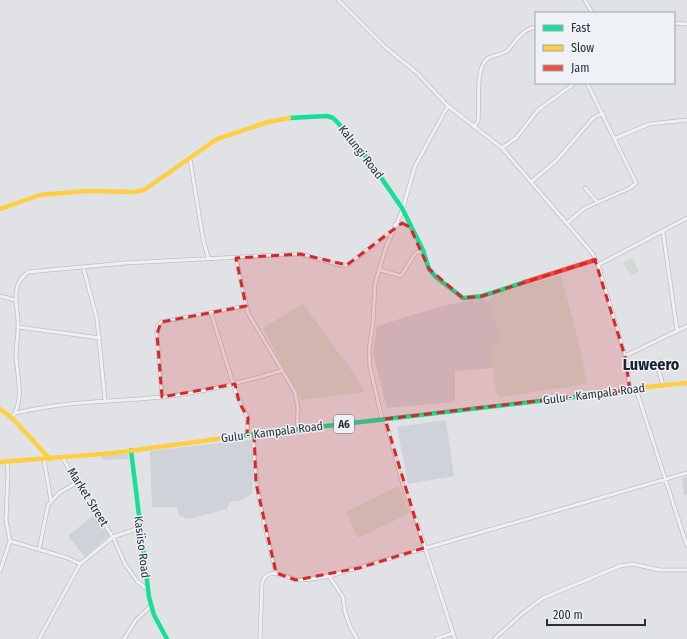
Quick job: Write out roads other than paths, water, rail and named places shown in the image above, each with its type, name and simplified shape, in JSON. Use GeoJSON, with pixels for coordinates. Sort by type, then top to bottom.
{"type":"FeatureCollection","features":[{"type":"Feature","properties":{"kind":"main road","name":"Kalungi Road"},"geometry":{"type":"LineString","coordinates":[[190,159],[217,139],[238,131],[286,118],[327,116],[333,118],[371,163],[402,208]]}},
{"type":"Feature","properties":{"kind":"main road"},"geometry":{"type":"LineString","coordinates":[[0,209],[40,195],[86,191],[134,192],[144,190],[190,159]]}},
{"type":"Feature","properties":{"kind":"main road"},"geometry":{"type":"LineString","coordinates":[[402,208],[410,227],[424,252],[428,267],[436,277],[465,298],[482,296],[596,263]]}},
{"type":"Feature","properties":{"kind":"main road","name":"Gulu - Kampala Road"},"geometry":{"type":"LineString","coordinates":[[0,462],[7,463],[63,458],[588,395],[596,392],[630,390],[687,383]]}},
{"type":"Feature","properties":{"kind":"main road"},"geometry":{"type":"LineString","coordinates":[[0,409],[12,418],[50,458]]}},
{"type":"Feature","properties":{"kind":"main road","name":"Kasiiso Road"},"geometry":{"type":"LineString","coordinates":[[131,450],[147,590],[151,606],[167,639]]}},
{"type":"Feature","properties":{"kind":"street"},"geometry":{"type":"LineString","coordinates":[[338,0],[385,47],[417,73],[448,106],[502,148],[567,223],[596,263],[625,356],[630,390]]}},
{"type":"Feature","properties":{"kind":"street"},"geometry":{"type":"LineString","coordinates":[[585,0],[591,12]]}},
{"type":"Feature","properties":{"kind":"street"},"geometry":{"type":"LineString","coordinates":[[675,23],[687,24]]}},
{"type":"Feature","properties":{"kind":"street"},"geometry":{"type":"LineString","coordinates":[[474,127],[478,121],[480,73],[485,61],[491,56],[505,52],[521,33],[535,27]]}},
{"type":"Feature","properties":{"kind":"street"},"geometry":{"type":"LineString","coordinates":[[502,148],[516,138],[538,110],[574,84]]}},
{"type":"Feature","properties":{"kind":"street"},"geometry":{"type":"LineString","coordinates":[[567,223],[597,202],[630,188],[636,182],[616,138],[588,84]]}},
{"type":"Feature","properties":{"kind":"street"},"geometry":{"type":"LineString","coordinates":[[448,106],[415,166],[402,208],[392,231],[375,284],[373,323],[369,350],[370,367],[383,419],[403,485],[455,639]]}},
{"type":"Feature","properties":{"kind":"street"},"geometry":{"type":"LineString","coordinates":[[531,182],[556,161],[593,118],[603,113]]}},
{"type":"Feature","properties":{"kind":"street"},"geometry":{"type":"LineString","coordinates":[[616,138],[649,124],[687,120]]}},
{"type":"Feature","properties":{"kind":"street"},"geometry":{"type":"LineString","coordinates":[[190,159],[203,239],[208,257]]}},
{"type":"Feature","properties":{"kind":"street"},"geometry":{"type":"LineString","coordinates":[[585,188],[597,202]]}},
{"type":"Feature","properties":{"kind":"street"},"geometry":{"type":"LineString","coordinates":[[596,263],[663,232],[687,218]]}},
{"type":"Feature","properties":{"kind":"street"},"geometry":{"type":"LineString","coordinates":[[395,225],[402,223],[410,227]]}},
{"type":"Feature","properties":{"kind":"street"},"geometry":{"type":"LineString","coordinates":[[16,414],[20,385],[16,354],[18,327],[15,300],[19,280],[28,272],[208,257],[236,258],[300,254],[347,265],[392,231]]}},
{"type":"Feature","properties":{"kind":"street"},"geometry":{"type":"LineString","coordinates":[[663,232],[677,330]]}},
{"type":"Feature","properties":{"kind":"street"},"geometry":{"type":"LineString","coordinates":[[380,270],[401,276],[415,254],[418,252],[424,252]]}},
{"type":"Feature","properties":{"kind":"street"},"geometry":{"type":"LineString","coordinates":[[236,258],[246,306],[296,396],[298,408],[297,430]]}},
{"type":"Feature","properties":{"kind":"street"},"geometry":{"type":"LineString","coordinates":[[83,267],[92,296],[100,338],[105,400]]}},
{"type":"Feature","properties":{"kind":"street"},"geometry":{"type":"LineString","coordinates":[[0,296],[15,300]]}},
{"type":"Feature","properties":{"kind":"street"},"geometry":{"type":"LineString","coordinates":[[162,397],[157,334],[161,322],[246,306]]}},
{"type":"Feature","properties":{"kind":"street"},"geometry":{"type":"LineString","coordinates":[[211,313],[222,352],[235,384],[239,402],[248,418],[246,435]]}},
{"type":"Feature","properties":{"kind":"street"},"geometry":{"type":"LineString","coordinates":[[625,356],[687,326]]}},
{"type":"Feature","properties":{"kind":"street"},"geometry":{"type":"LineString","coordinates":[[18,327],[100,338]]}},
{"type":"Feature","properties":{"kind":"street"},"geometry":{"type":"LineString","coordinates":[[660,360],[658,368],[664,386]]}},
{"type":"Feature","properties":{"kind":"street"},"geometry":{"type":"LineString","coordinates":[[12,418],[16,414],[84,401],[162,397],[235,384],[281,371]]}},
{"type":"Feature","properties":{"kind":"street"},"geometry":{"type":"LineString","coordinates":[[636,389],[687,546]]}},
{"type":"Feature","properties":{"kind":"street"},"geometry":{"type":"LineString","coordinates":[[254,434],[256,483],[276,573]]}},
{"type":"Feature","properties":{"kind":"street","name":"Market Street"},"geometry":{"type":"LineString","coordinates":[[63,458],[76,483],[113,537],[126,564],[137,581],[147,590]]}},
{"type":"Feature","properties":{"kind":"street"},"geometry":{"type":"LineString","coordinates":[[44,459],[51,501]]}},
{"type":"Feature","properties":{"kind":"street"},"geometry":{"type":"LineString","coordinates":[[0,571],[10,541],[6,520],[7,463]]}},
{"type":"Feature","properties":{"kind":"street"},"geometry":{"type":"LineString","coordinates":[[260,639],[262,583],[267,575],[276,573],[289,578],[303,580],[329,576],[687,473]]}},
{"type":"Feature","properties":{"kind":"street"},"geometry":{"type":"LineString","coordinates":[[39,550],[46,512],[51,501],[59,493],[76,483]]}},
{"type":"Feature","properties":{"kind":"street"},"geometry":{"type":"LineString","coordinates":[[0,522],[6,520]]}},
{"type":"Feature","properties":{"kind":"street"},"geometry":{"type":"LineString","coordinates":[[39,639],[80,564],[113,537],[139,528]]}},
{"type":"Feature","properties":{"kind":"street"},"geometry":{"type":"LineString","coordinates":[[10,541],[68,558],[80,564]]}},
{"type":"Feature","properties":{"kind":"street"},"geometry":{"type":"LineString","coordinates":[[494,639],[522,613],[543,598],[620,566],[632,564],[660,570],[687,570]]}},
{"type":"Feature","properties":{"kind":"street"},"geometry":{"type":"LineString","coordinates":[[329,576],[343,597],[345,612],[357,639]]}},
{"type":"Feature","properties":{"kind":"street"},"geometry":{"type":"LineString","coordinates":[[124,639],[136,620],[151,606]]}},
{"type":"Feature","properties":{"kind":"street"},"geometry":{"type":"LineString","coordinates":[[436,639],[453,632]]}},
{"type":"Feature","properties":{"kind":"district","name":"Luweero"},"geometry":{"type":"Point","coordinates":[651,364]}}]}
